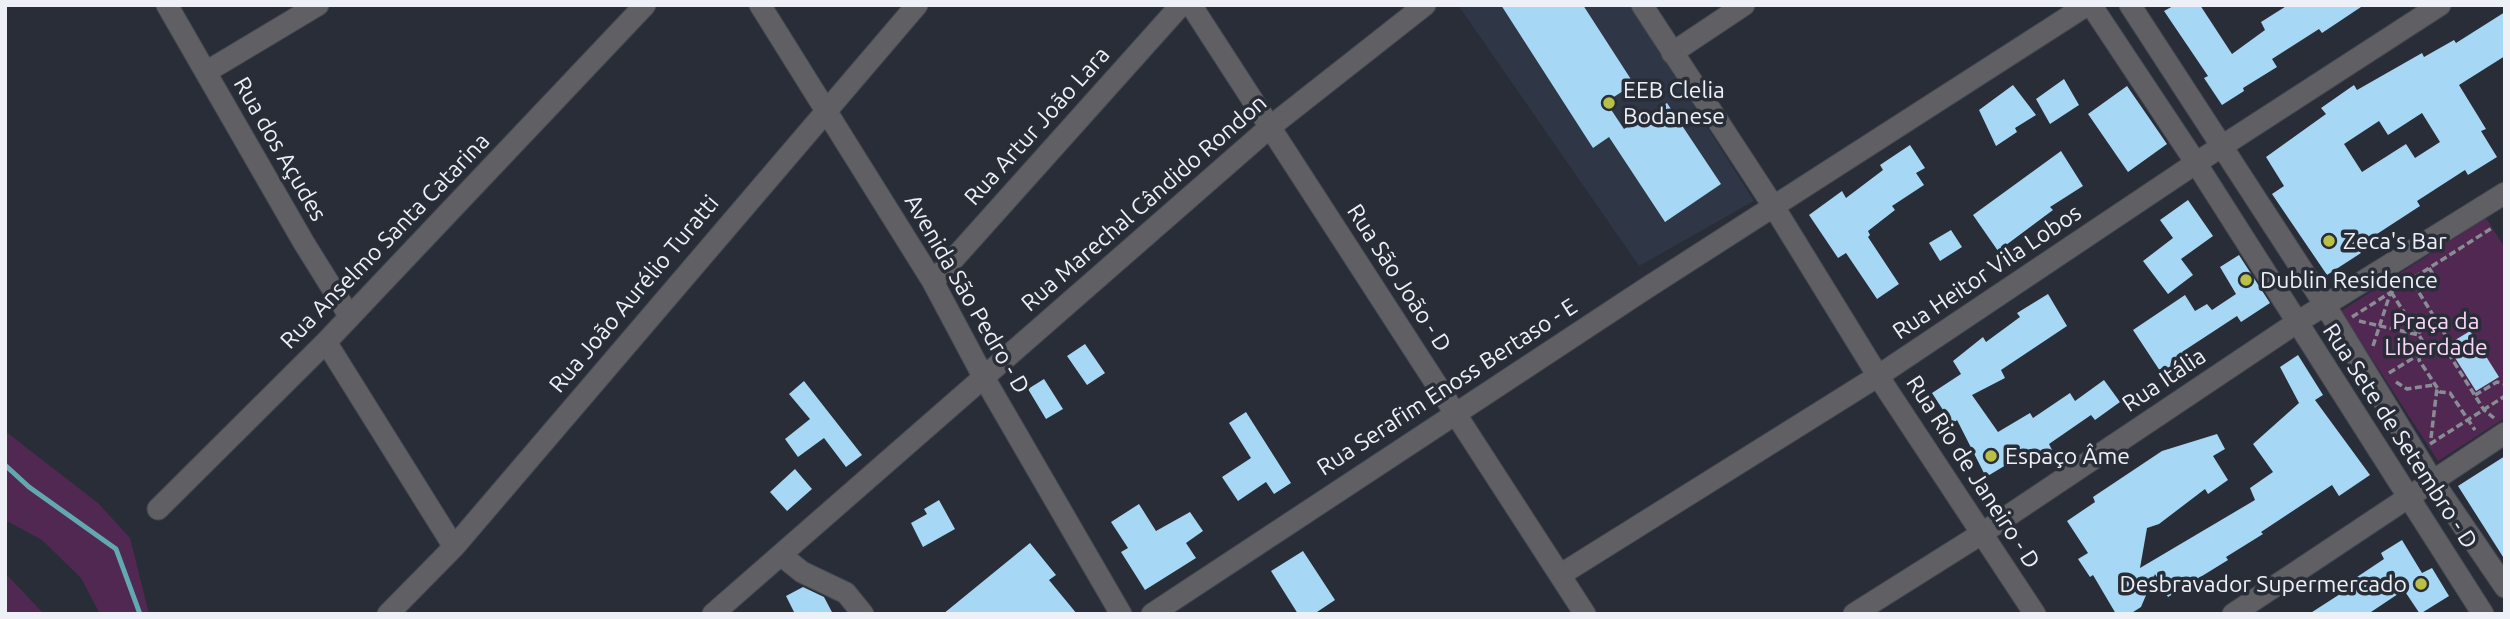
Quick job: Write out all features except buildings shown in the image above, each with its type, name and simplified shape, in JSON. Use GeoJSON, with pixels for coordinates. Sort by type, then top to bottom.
{"type":"FeatureCollection","features":[{"type":"Feature","properties":{"kind":"street","name":"Rua dos Açudes"},"geometry":{"type":"LineString","coordinates":[[167,5],[303,243],[350,317]]}},
{"type":"Feature","properties":{"kind":"street"},"geometry":{"type":"LineString","coordinates":[[206,72],[318,5]]}},
{"type":"Feature","properties":{"kind":"street","name":"Rua Anselmo Santa Catarina"},"geometry":{"type":"LineString","coordinates":[[158,509],[326,342],[645,5]]}},
{"type":"Feature","properties":{"kind":"street","name":"Avenida São Pedro - D"},"geometry":{"type":"LineString","coordinates":[[760,5],[827,108],[933,282],[983,376],[1121,614]]}},
{"type":"Feature","properties":{"kind":"street","name":"Rua João Aurélio Turatti"},"geometry":{"type":"LineString","coordinates":[[388,614],[454,547],[917,5]]}},
{"type":"Feature","properties":{"kind":"street","name":"Rua Artur João Lara"},"geometry":{"type":"LineString","coordinates":[[933,282],[1181,5]]}},
{"type":"Feature","properties":{"kind":"street","name":"Rua São João - D"},"geometry":{"type":"LineString","coordinates":[[1191,5],[1586,614]]}},
{"type":"Feature","properties":{"kind":"street","name":"Rua Marechal Cândido Rondon"},"geometry":{"type":"LineString","coordinates":[[723,609],[983,376],[1270,128],[1425,5]]}},
{"type":"Feature","properties":{"kind":"street","name":"Rua Rio de Janeiro - D"},"geometry":{"type":"LineString","coordinates":[[1642,5],[1774,207],[1878,376],[2035,614]]}},
{"type":"Feature","properties":{"kind":"street"},"geometry":{"type":"LineString","coordinates":[[1672,53],[1744,5]]}},
{"type":"Feature","properties":{"kind":"street","name":"Rua Sete de Setembro - D"},"geometry":{"type":"LineString","coordinates":[[2089,5],[2196,163],[2483,614]]}},
{"type":"Feature","properties":{"kind":"street","name":"Rua Serafim Enoss Bertaso - E"},"geometry":{"type":"LineString","coordinates":[[1152,614],[1455,413],[2089,5]]}},
{"type":"Feature","properties":{"kind":"street","name":"Rua Sete de Setembro - D"},"geometry":{"type":"LineString","coordinates":[[2130,5],[2325,305],[2432,480],[2505,587]]}},
{"type":"Feature","properties":{"kind":"street","name":"Rua Heitor Vila Lobos"},"geometry":{"type":"LineString","coordinates":[[1560,575],[1878,376],[2196,163],[2440,5]]}},
{"type":"Feature","properties":{"kind":"street","name":"Rua Itália"},"geometry":{"type":"LineString","coordinates":[[1854,614],[1981,534],[2296,323],[2505,193]]}},
{"type":"Feature","properties":{"kind":"street"},"geometry":{"type":"LineString","coordinates":[[326,342],[454,547]]}},
{"type":"Feature","properties":{"kind":"street"},"geometry":{"type":"LineString","coordinates":[[2233,614],[2432,480],[2501,427]]}},
{"type":"Feature","properties":{"kind":"street"},"geometry":{"type":"LineString","coordinates":[[782,556],[802,572],[846,593],[863,614]]}},
{"type":"Feature","properties":{"kind":"path"},"geometry":{"type":"LineString","coordinates":[[2437,321],[2418,334],[2348,320],[2492,228]]}},
{"type":"Feature","properties":{"kind":"path"},"geometry":{"type":"LineString","coordinates":[[2429,268],[2436,279]]}},
{"type":"Feature","properties":{"kind":"path"},"geometry":{"type":"LineString","coordinates":[[2405,271],[2447,338]]}},
{"type":"Feature","properties":{"kind":"path"},"geometry":{"type":"LineString","coordinates":[[2371,352],[2391,292]]}},
{"type":"Feature","properties":{"kind":"path"},"geometry":{"type":"LineString","coordinates":[[2391,292],[2424,343],[2418,360],[2436,386],[2450,393],[2478,435]]}},
{"type":"Feature","properties":{"kind":"path"},"geometry":{"type":"LineString","coordinates":[[2436,386],[2407,389],[2387,374],[2447,338]]}},
{"type":"Feature","properties":{"kind":"path"},"geometry":{"type":"LineString","coordinates":[[2447,338],[2442,343],[2484,410],[2501,427]]}},
{"type":"Feature","properties":{"kind":"path"},"geometry":{"type":"LineString","coordinates":[[2475,396],[2497,382],[2505,384]]}},
{"type":"Feature","properties":{"kind":"path"},"geometry":{"type":"LineString","coordinates":[[2436,386],[2429,445],[2505,396]]}},
{"type":"Feature","properties":{"kind":"shaded area","name":"EEB Clelia Bodanese"},"geometry":{"type":"Polygon","coordinates":[[[1458,5],[1630,5],[1754,201],[1639,266],[1458,5]]]}},
{"type":"Feature","properties":{"kind":"green space","name":"Praça da Liberdade"},"geometry":{"type":"Polygon","coordinates":[[[2486,218],[2505,248],[2505,418],[2438,461],[2341,311],[2486,218]]]}},
{"type":"Feature","properties":{"kind":"green space"},"geometry":{"type":"Polygon","coordinates":[[[5,431],[98,503],[130,538],[149,614],[100,614],[81,578],[42,540],[5,520],[5,431]]]}},
{"type":"Feature","properties":{"kind":"green space"},"geometry":{"type":"Polygon","coordinates":[[[5,573],[44,614],[5,614],[5,573]]]}},
{"type":"Feature","properties":{"kind":"waterway"},"geometry":{"type":"LineString","coordinates":[[5,465],[29,487],[116,549],[140,614]]}},
{"type":"Feature","properties":{"kind":"place","name":"EEB Clelia Bodanese"},"geometry":{"type":"Point","coordinates":[1609,103]}},
{"type":"Feature","properties":{"kind":"place","name":"Zeca's Bar"},"geometry":{"type":"Point","coordinates":[2329,241]}},
{"type":"Feature","properties":{"kind":"place","name":"Dublin Residence"},"geometry":{"type":"Point","coordinates":[2246,280]}},
{"type":"Feature","properties":{"kind":"place","name":"Espaço Âme"},"geometry":{"type":"Point","coordinates":[1991,456]}},
{"type":"Feature","properties":{"kind":"place","name":"Desbravador Supermercado"},"geometry":{"type":"Point","coordinates":[2421,584]}}]}
